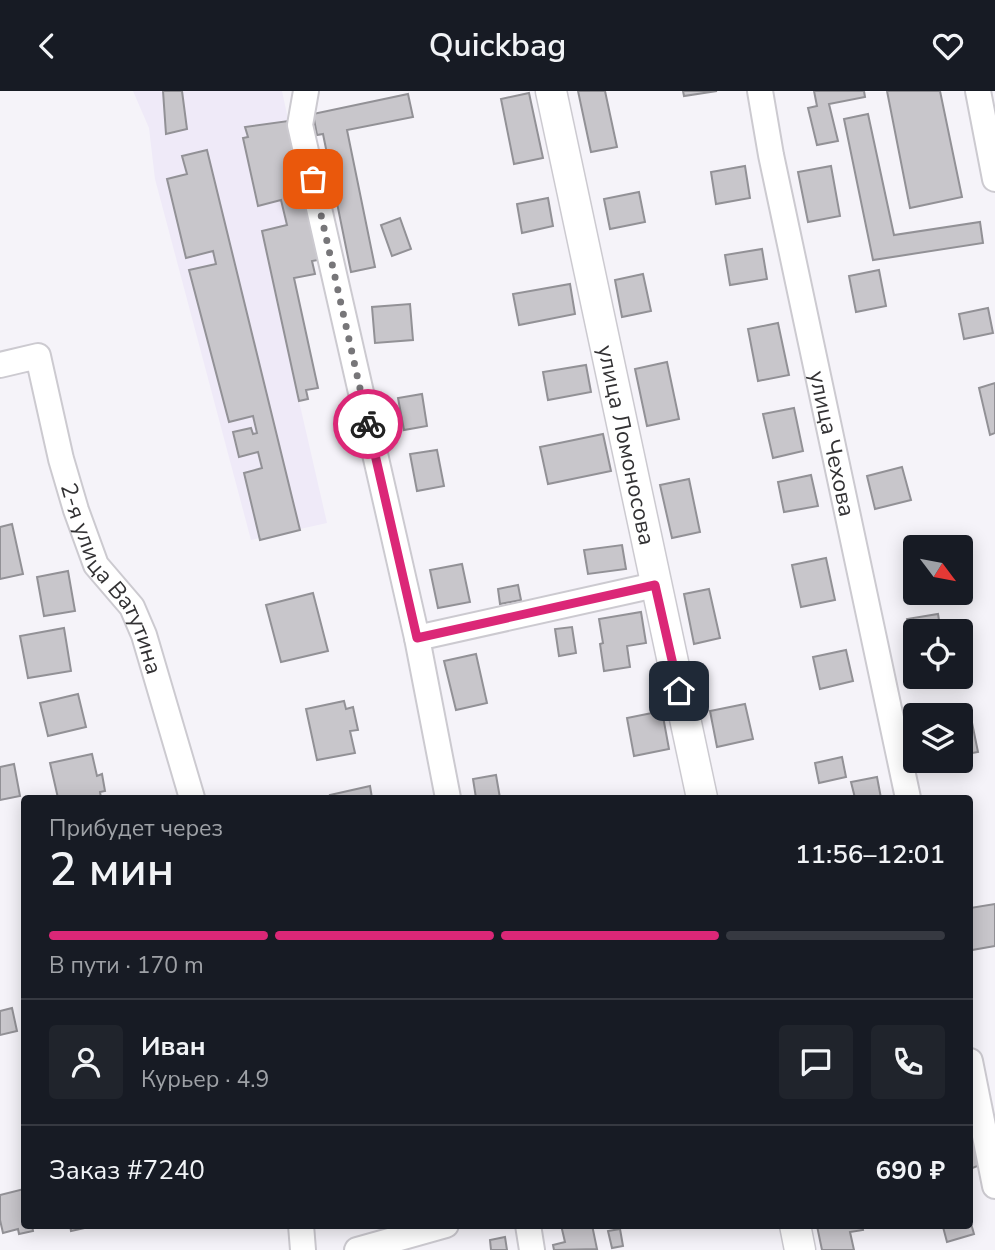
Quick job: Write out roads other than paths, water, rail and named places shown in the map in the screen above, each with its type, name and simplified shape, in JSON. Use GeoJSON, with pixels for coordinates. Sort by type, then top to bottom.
{"type":"FeatureCollection","features":[{"type":"Feature","properties":{"kind":"street","name":"улица Ломоносова"},"geometry":{"type":"LineString","coordinates":[[551,91],[701,795]]}},
{"type":"Feature","properties":{"kind":"street","name":"улица Чехова"},"geometry":{"type":"LineString","coordinates":[[760,91],[771,155],[907,795]]}},
{"type":"Feature","properties":{"kind":"street"},"geometry":{"type":"LineString","coordinates":[[978,91],[995,179]]}},
{"type":"Feature","properties":{"kind":"street"},"geometry":{"type":"LineString","coordinates":[[313,92],[300,125],[417,638],[447,795]]}},
{"type":"Feature","properties":{"kind":"street","name":"2-я улица Ватутина"},"geometry":{"type":"LineString","coordinates":[[0,365],[38,356],[61,459],[76,510],[96,565],[132,607],[144,635],[191,795]]}},
{"type":"Feature","properties":{"kind":"street"},"geometry":{"type":"LineString","coordinates":[[417,638],[655,585]]}},
{"type":"Feature","properties":{"kind":"street"},"geometry":{"type":"LineString","coordinates":[[977,1075],[995,1186]]}},
{"type":"Feature","properties":{"kind":"street"},"geometry":{"type":"LineString","coordinates":[[301,1229],[303,1250]]}},
{"type":"Feature","properties":{"kind":"street"},"geometry":{"type":"LineString","coordinates":[[357,1250],[432,1229]]}},
{"type":"Feature","properties":{"kind":"street"},"geometry":{"type":"LineString","coordinates":[[529,1229],[532,1250]]}},
{"type":"Feature","properties":{"kind":"street"},"geometry":{"type":"LineString","coordinates":[[796,1229],[800,1250]]}}]}
